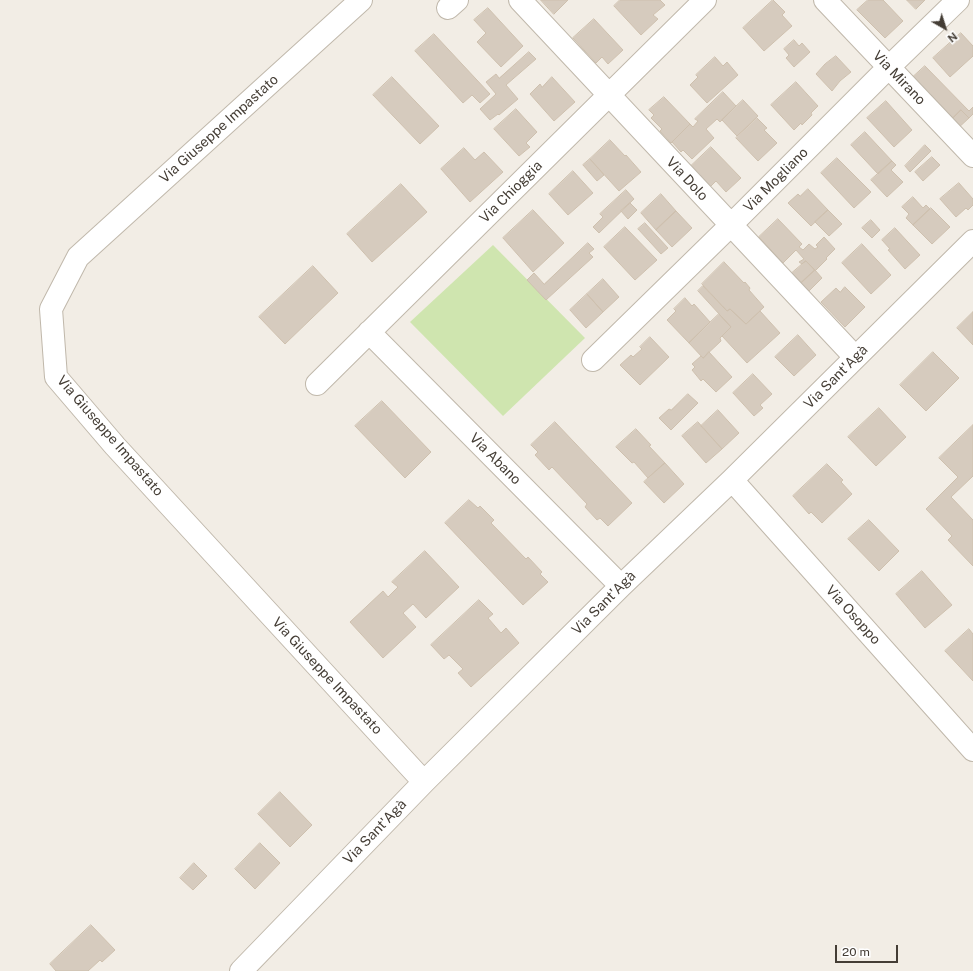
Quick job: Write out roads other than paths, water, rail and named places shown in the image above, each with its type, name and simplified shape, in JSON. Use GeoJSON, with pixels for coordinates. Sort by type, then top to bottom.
{"type":"FeatureCollection","features":[{"type":"Feature","properties":{"kind":"street","name":"Via Giuseppe Impastato"},"geometry":{"type":"LineString","coordinates":[[361,0],[78,257],[51,310],[56,377],[115,446],[424,782]]}},
{"type":"Feature","properties":{"kind":"street","name":"Via Dolo"},"geometry":{"type":"LineString","coordinates":[[520,0],[855,357]]}},
{"type":"Feature","properties":{"kind":"street","name":"Via Chioggia"},"geometry":{"type":"LineString","coordinates":[[317,384],[705,0]]}},
{"type":"Feature","properties":{"kind":"street","name":"Via Mirano"},"geometry":{"type":"LineString","coordinates":[[825,0],[973,156]]}},
{"type":"Feature","properties":{"kind":"street","name":"Via Mogliano"},"geometry":{"type":"LineString","coordinates":[[593,360],[958,0]]}},
{"type":"Feature","properties":{"kind":"street","name":"Via Sant'Agà"},"geometry":{"type":"LineString","coordinates":[[241,971],[424,782],[621,586],[732,480],[973,241]]}},
{"type":"Feature","properties":{"kind":"street","name":"Via Abano"},"geometry":{"type":"LineString","coordinates":[[369,332],[621,586]]}},
{"type":"Feature","properties":{"kind":"street","name":"Via Osoppo"},"geometry":{"type":"LineString","coordinates":[[732,480],[973,750]]}}]}
